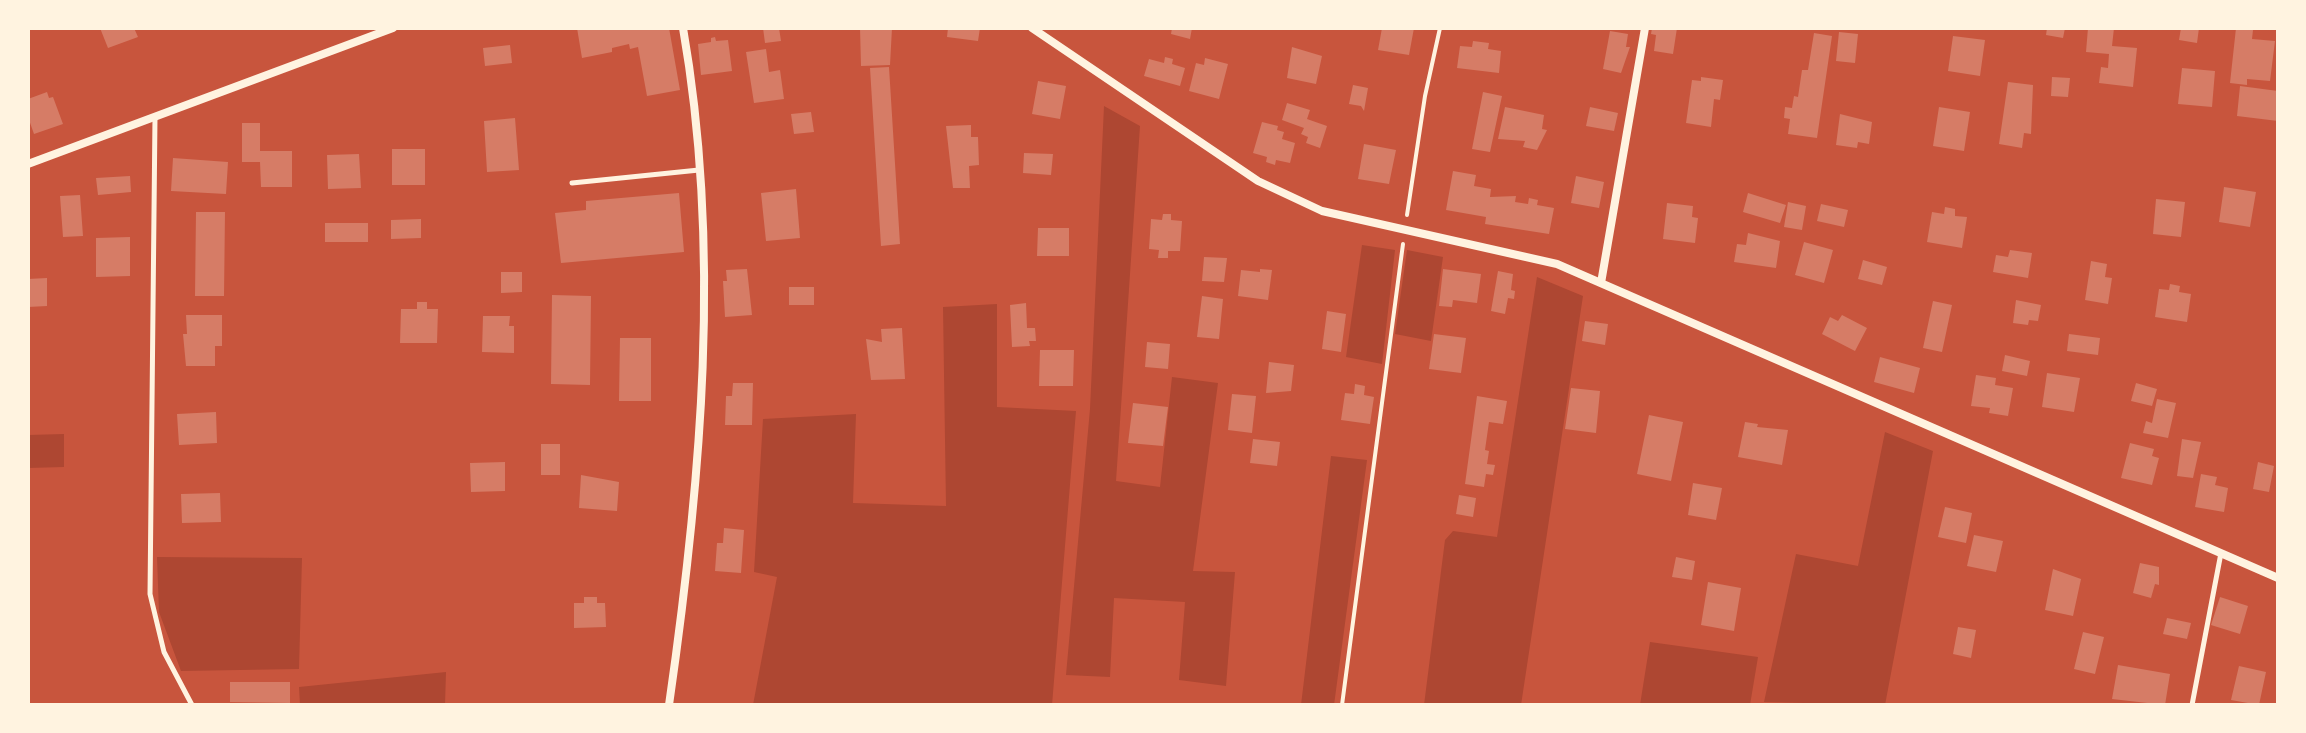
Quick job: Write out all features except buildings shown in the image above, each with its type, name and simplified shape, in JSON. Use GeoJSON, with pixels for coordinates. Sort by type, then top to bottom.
{"type":"FeatureCollection","features":[{"type":"Feature","properties":{"kind":"street"},"geometry":{"type":"LineString","coordinates":[[28,164],[393,28]]}},
{"type":"Feature","properties":{"kind":"street"},"geometry":{"type":"LineString","coordinates":[[669,705],[687,578],[698,437],[703,249],[699,170],[683,28]]}},
{"type":"Feature","properties":{"kind":"street"},"geometry":{"type":"LineString","coordinates":[[1032,28],[1258,181],[1322,211],[1526,255],[1601,283],[2278,578]]}},
{"type":"Feature","properties":{"kind":"street"},"geometry":{"type":"LineString","coordinates":[[1601,283],[1645,28]]}},
{"type":"Feature","properties":{"kind":"lane"},"geometry":{"type":"LineString","coordinates":[[155,116],[150,594],[164,652],[192,705]]}},
{"type":"Feature","properties":{"kind":"lane"},"geometry":{"type":"LineString","coordinates":[[572,183],[699,170]]}},
{"type":"Feature","properties":{"kind":"lane"},"geometry":{"type":"LineString","coordinates":[[2192,705],[2221,553]]}},
{"type":"Feature","properties":{"kind":"path"},"geometry":{"type":"LineString","coordinates":[[1342,705],[1405,231],[1425,96],[1440,28]]}},
{"type":"Feature","properties":{"kind":"shaded area"},"geometry":{"type":"Polygon","coordinates":[[[1104,106],[1140,126],[1116,481],[1160,487],[1172,377],[1218,383],[1193,571],[1235,572],[1226,686],[1179,680],[1185,602],[1114,598],[1110,677],[1066,675],[1090,409],[1104,106]]]}},
{"type":"Feature","properties":{"kind":"shaded area"},"geometry":{"type":"Polygon","coordinates":[[[1362,245],[1395,250],[1382,364],[1346,357],[1362,245]]]}},
{"type":"Feature","properties":{"kind":"shaded area"},"geometry":{"type":"Polygon","coordinates":[[[1407,250],[1443,257],[1431,341],[1395,334],[1407,250]]]}},
{"type":"Feature","properties":{"kind":"shaded area"},"geometry":{"type":"Polygon","coordinates":[[[1537,277],[1583,296],[1521,705],[1424,705],[1445,540],[1453,531],[1497,537],[1537,277]]]}},
{"type":"Feature","properties":{"kind":"shaded area"},"geometry":{"type":"Polygon","coordinates":[[[997,304],[997,407],[1076,411],[1052,705],[753,705],[777,577],[754,572],[763,419],[856,414],[853,503],[946,506],[943,307],[997,304]]]}},
{"type":"Feature","properties":{"kind":"shaded area"},"geometry":{"type":"Polygon","coordinates":[[[1885,432],[1933,451],[1885,705],[1764,702],[1796,554],[1858,566],[1885,432]]]}},
{"type":"Feature","properties":{"kind":"shaded area"},"geometry":{"type":"Polygon","coordinates":[[[64,434],[64,467],[28,468],[28,435],[64,434]]]}},
{"type":"Feature","properties":{"kind":"shaded area"},"geometry":{"type":"Polygon","coordinates":[[[1331,456],[1367,460],[1334,705],[1301,705],[1331,456]]]}},
{"type":"Feature","properties":{"kind":"shaded area"},"geometry":{"type":"Polygon","coordinates":[[[157,557],[302,558],[299,669],[181,671],[159,612],[157,557]]]}},
{"type":"Feature","properties":{"kind":"shaded area"},"geometry":{"type":"Polygon","coordinates":[[[1650,642],[1758,657],[1750,705],[1640,705],[1650,642]]]}},
{"type":"Feature","properties":{"kind":"shaded area"},"geometry":{"type":"Polygon","coordinates":[[[446,672],[445,705],[300,705],[299,687],[446,672]]]}}]}
